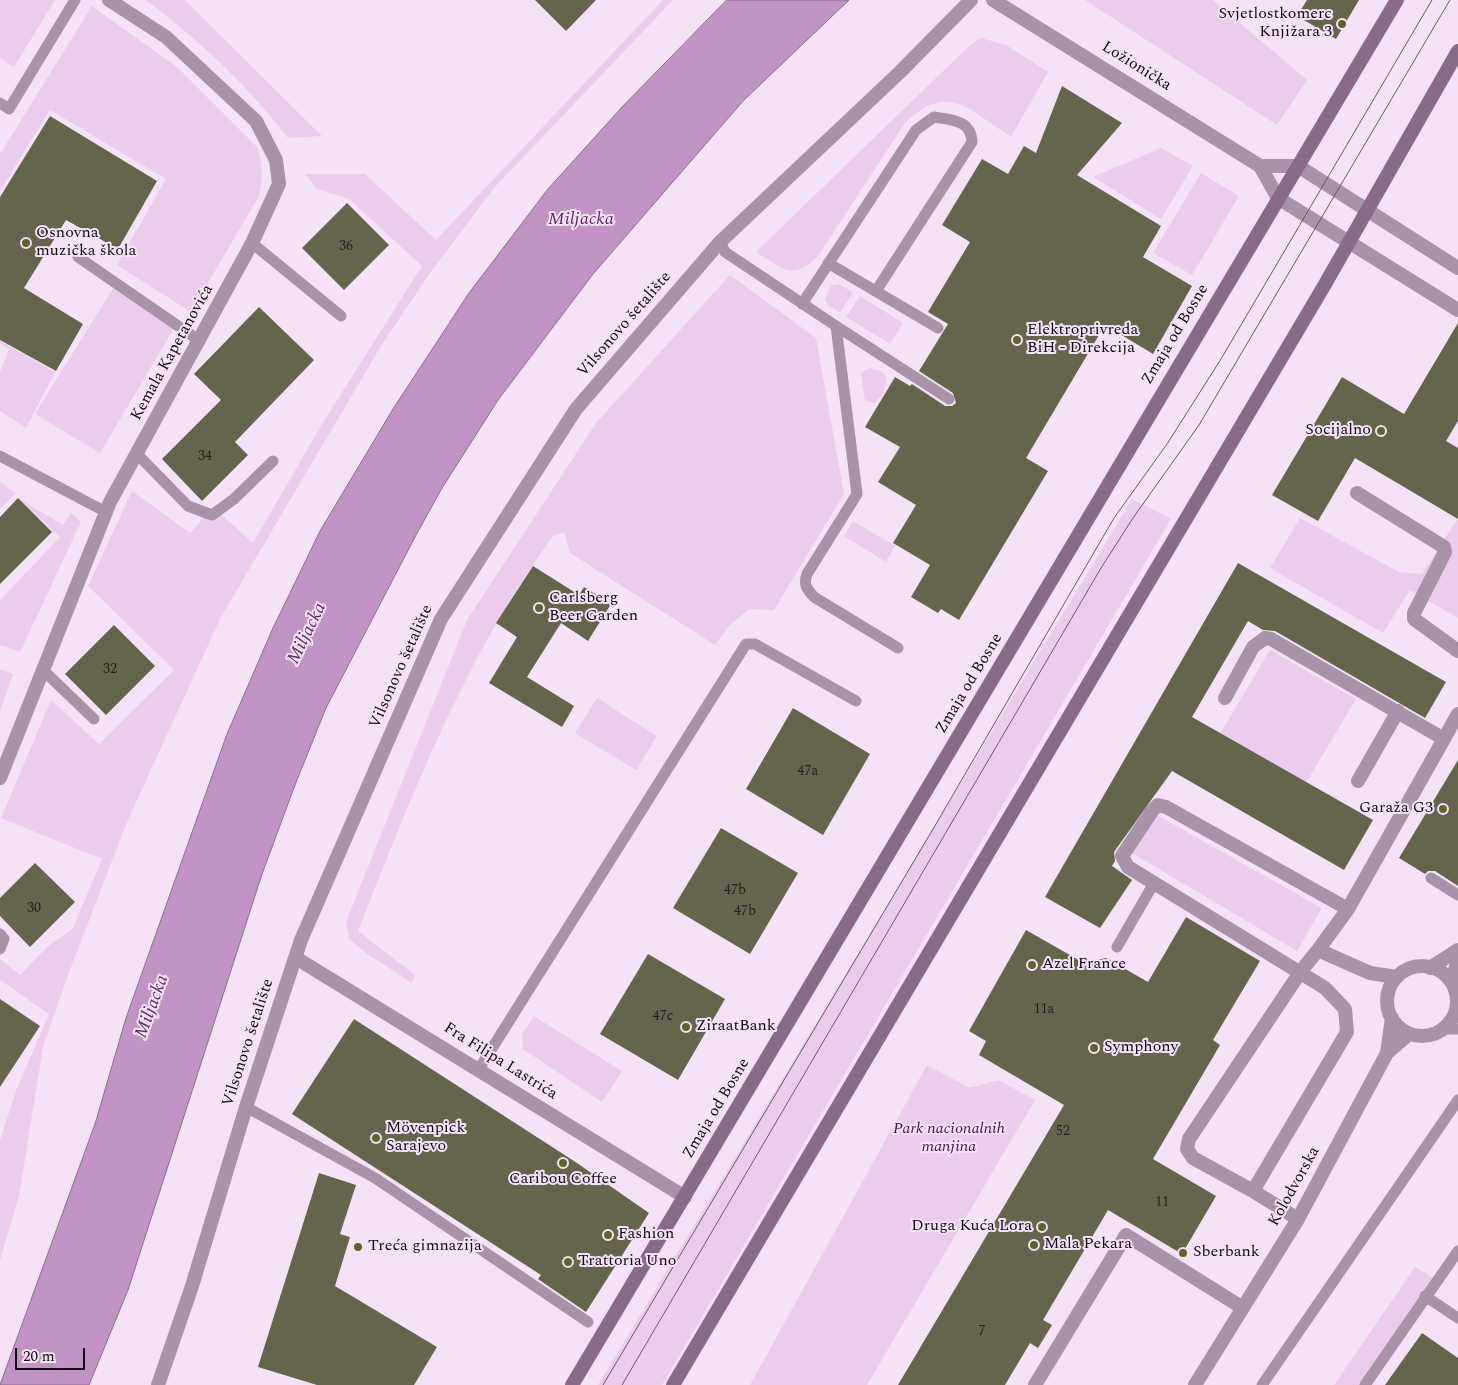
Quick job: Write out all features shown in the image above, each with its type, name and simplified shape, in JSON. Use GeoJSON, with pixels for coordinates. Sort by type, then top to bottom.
{"type":"FeatureCollection","features":[{"type":"Feature","properties":{"kind":"main road","name":"Zmaja od Bosne"},"geometry":{"type":"LineString","coordinates":[[572,1385],[1397,0]]}},
{"type":"Feature","properties":{"kind":"main road"},"geometry":{"type":"LineString","coordinates":[[674,1385],[1368,210],[1458,51]]}},
{"type":"Feature","properties":{"kind":"street","name":"Kemala Kapetanovića"},"geometry":{"type":"LineString","coordinates":[[0,778],[106,512],[252,243],[279,184],[276,160],[256,121],[166,37],[109,0]]}},
{"type":"Feature","properties":{"kind":"street","name":"Vilsonovo šetalište"},"geometry":{"type":"LineString","coordinates":[[158,1385],[192,1286],[246,1107],[296,958],[441,619],[576,409],[720,242],[900,72],[971,0]]}},
{"type":"Feature","properties":{"kind":"street","name":"Ložionička"},"geometry":{"type":"LineString","coordinates":[[993,0],[1260,166],[1278,198],[1458,310]]}},
{"type":"Feature","properties":{"kind":"street"},"geometry":{"type":"LineString","coordinates":[[1260,166],[1298,166],[1458,268]]}},
{"type":"Feature","properties":{"kind":"street"},"geometry":{"type":"LineString","coordinates":[[1357,493],[1444,547],[1445,552],[1424,591],[1414,613],[1414,619],[1458,650]]}},
{"type":"Feature","properties":{"kind":"street"},"geometry":{"type":"LineString","coordinates":[[1225,698],[1253,647],[1266,638],[1398,711],[1444,739]]}},
{"type":"Feature","properties":{"kind":"street"},"geometry":{"type":"LineString","coordinates":[[1358,781],[1398,711]]}},
{"type":"Feature","properties":{"kind":"street"},"geometry":{"type":"LineString","coordinates":[[1298,1219],[1253,1191],[1192,1158],[1187,1149],[1189,1139],[1300,971],[1348,910],[1458,714]]}},
{"type":"Feature","properties":{"kind":"street"},"geometry":{"type":"LineString","coordinates":[[1253,1191],[1347,1032],[1345,1009],[1326,988],[1128,867],[1122,856],[1158,805],[1166,807],[1348,910]]}},
{"type":"Feature","properties":{"kind":"street"},"geometry":{"type":"LineString","coordinates":[[1318,950],[1393,983]]}},
{"type":"Feature","properties":{"kind":"street"},"geometry":{"type":"LineString","coordinates":[[1430,968],[1458,950]]}},
{"type":"Feature","properties":{"kind":"street","name":"Fra Filipa Lastrića"},"geometry":{"type":"LineString","coordinates":[[296,958],[479,1069],[685,1198]]}},
{"type":"Feature","properties":{"kind":"street"},"geometry":{"type":"LineString","coordinates":[[1450,981],[1458,960]]}},
{"type":"Feature","properties":{"kind":"street"},"geometry":{"type":"LineString","coordinates":[[1416,967],[1430,968],[1443,974],[1450,981],[1455,990],[1457,1011],[1452,1020],[1451,1029],[1433,1035],[1421,1036],[1409,1034],[1399,1028],[1392,1018],[1388,1007],[1393,983],[1407,970],[1416,967]]}},
{"type":"Feature","properties":{"kind":"street","name":"Kolodvorska"},"geometry":{"type":"LineString","coordinates":[[1195,1385],[1298,1219],[1387,1053],[1392,1018]]}},
{"type":"Feature","properties":{"kind":"street","name":"Kolodvorska"},"geometry":{"type":"LineString","coordinates":[[1387,1053],[1409,1034]]}},
{"type":"Feature","properties":{"kind":"street"},"geometry":{"type":"LineString","coordinates":[[1035,1385],[1126,1235],[1243,1308]]}},
{"type":"Feature","properties":{"kind":"lane"},"geometry":{"type":"LineString","coordinates":[[0,103],[9,109],[75,0]]}},
{"type":"Feature","properties":{"kind":"lane"},"geometry":{"type":"LineString","coordinates":[[802,304],[916,130],[934,116],[958,121],[967,126],[972,132],[972,142],[876,292]]}},
{"type":"Feature","properties":{"kind":"lane"},"geometry":{"type":"LineString","coordinates":[[720,242],[725,252],[949,399]]}},
{"type":"Feature","properties":{"kind":"lane"},"geometry":{"type":"LineString","coordinates":[[252,243],[341,316]]}},
{"type":"Feature","properties":{"kind":"lane"},"geometry":{"type":"LineString","coordinates":[[78,257],[200,341]]}},
{"type":"Feature","properties":{"kind":"lane"},"geometry":{"type":"LineString","coordinates":[[828,263],[938,328]]}},
{"type":"Feature","properties":{"kind":"lane"},"geometry":{"type":"LineString","coordinates":[[836,326],[857,494],[804,581],[807,589],[814,597],[898,648]]}},
{"type":"Feature","properties":{"kind":"lane"},"geometry":{"type":"LineString","coordinates":[[137,454],[188,506],[212,515],[234,499],[273,461]]}},
{"type":"Feature","properties":{"kind":"lane"},"geometry":{"type":"LineString","coordinates":[[0,456],[106,512]]}},
{"type":"Feature","properties":{"kind":"lane"},"geometry":{"type":"LineString","coordinates":[[479,1069],[746,644],[755,644],[856,702]]}},
{"type":"Feature","properties":{"kind":"lane"},"geometry":{"type":"LineString","coordinates":[[43,670],[94,719]]}},
{"type":"Feature","properties":{"kind":"lane"},"geometry":{"type":"LineString","coordinates":[[1431,878],[1458,895]]}},
{"type":"Feature","properties":{"kind":"lane"},"geometry":{"type":"LineString","coordinates":[[1118,946],[1154,883]]}},
{"type":"Feature","properties":{"kind":"lane"},"geometry":{"type":"LineString","coordinates":[[0,934],[4,939],[0,949]]}},
{"type":"Feature","properties":{"kind":"lane"},"geometry":{"type":"LineString","coordinates":[[1262,1385],[1458,1100]]}},
{"type":"Feature","properties":{"kind":"lane"},"geometry":{"type":"LineString","coordinates":[[246,1107],[375,1178],[588,1322]]}},
{"type":"Feature","properties":{"kind":"lane"},"geometry":{"type":"LineString","coordinates":[[1365,1385],[1458,1251]]}},
{"type":"Feature","properties":{"kind":"lane"},"geometry":{"type":"LineString","coordinates":[[1425,1296],[1458,1318]]}},
{"type":"Feature","properties":{"kind":"green space"},"geometry":{"type":"Polygon","coordinates":[[[0,0],[55,0],[14,67],[0,58],[0,0]]]}},
{"type":"Feature","properties":{"kind":"green space"},"geometry":{"type":"Polygon","coordinates":[[[146,0],[185,0],[322,136],[288,138],[222,64],[146,0]]]}},
{"type":"Feature","properties":{"kind":"green space"},"geometry":{"type":"Polygon","coordinates":[[[663,0],[673,0],[495,187],[430,273],[381,346],[221,617],[127,822],[68,975],[43,1047],[19,1196],[0,1260],[0,1140],[17,1088],[49,1014],[0,980],[0,959],[20,975],[47,947],[73,928],[102,859],[1,818],[51,700],[99,744],[174,670],[88,586],[132,491],[190,533],[213,507],[253,543],[322,424],[422,266],[349,199],[317,189],[305,174],[365,174],[436,240],[663,0]]]}},
{"type":"Feature","properties":{"kind":"green space"},"geometry":{"type":"Polygon","coordinates":[[[1085,0],[1213,0],[1307,80],[1277,125],[1085,0]]]}},
{"type":"Feature","properties":{"kind":"green space"},"geometry":{"type":"Polygon","coordinates":[[[92,6],[178,68],[257,147],[262,172],[259,196],[191,312],[117,265],[166,179],[50,110],[0,191],[0,154],[92,6]]]}},
{"type":"Feature","properties":{"kind":"green space"},"geometry":{"type":"Polygon","coordinates":[[[981,38],[1006,45],[1048,72],[1011,137],[958,104],[946,102],[934,104],[920,110],[905,123],[818,256],[809,264],[802,269],[787,270],[756,252],[970,45],[981,38]]]}},
{"type":"Feature","properties":{"kind":"green space"},"geometry":{"type":"Polygon","coordinates":[[[1161,148],[1193,166],[1161,219],[1093,177],[1161,148]]]}},
{"type":"Feature","properties":{"kind":"green space"},"geometry":{"type":"Polygon","coordinates":[[[1201,173],[1239,196],[1192,275],[1153,253],[1201,173]]]}},
{"type":"Feature","properties":{"kind":"green space"},"geometry":{"type":"Polygon","coordinates":[[[730,275],[816,338],[844,494],[774,610],[749,609],[729,626],[715,645],[570,553],[564,532],[553,536],[493,629],[467,677],[420,777],[358,931],[415,975],[412,983],[366,953],[349,939],[346,922],[467,620],[596,423],[730,275]]]}},
{"type":"Feature","properties":{"kind":"green space"},"geometry":{"type":"Polygon","coordinates":[[[117,282],[179,320],[100,453],[35,414],[117,282]]]}},
{"type":"Feature","properties":{"kind":"green space"},"geometry":{"type":"Polygon","coordinates":[[[838,284],[853,292],[840,313],[828,305],[825,299],[831,286],[838,284]]]}},
{"type":"Feature","properties":{"kind":"green space"},"geometry":{"type":"Polygon","coordinates":[[[860,296],[903,323],[890,344],[846,317],[860,296]]]}},
{"type":"Feature","properties":{"kind":"green space"},"geometry":{"type":"Polygon","coordinates":[[[0,341],[55,372],[26,428],[0,411],[0,372],[9,349],[0,341]]]}},
{"type":"Feature","properties":{"kind":"green space"},"geometry":{"type":"Polygon","coordinates":[[[871,368],[883,372],[887,378],[883,394],[874,403],[865,400],[861,375],[864,371],[871,368]]]}},
{"type":"Feature","properties":{"kind":"green space"},"geometry":{"type":"Polygon","coordinates":[[[0,482],[16,493],[0,509],[0,482]]]}},
{"type":"Feature","properties":{"kind":"green space"},"geometry":{"type":"Polygon","coordinates":[[[18,498],[63,525],[71,513],[81,522],[20,652],[0,645],[0,600],[60,537],[18,498]]]}},
{"type":"Feature","properties":{"kind":"green space"},"geometry":{"type":"Polygon","coordinates":[[[1132,499],[1171,519],[662,1385],[598,1385],[1132,499]]]}},
{"type":"Feature","properties":{"kind":"green space"},"geometry":{"type":"Polygon","coordinates":[[[1300,518],[1399,572],[1422,574],[1458,518],[1458,618],[1410,590],[1383,633],[1270,568],[1300,518]]]}},
{"type":"Feature","properties":{"kind":"green space"},"geometry":{"type":"Polygon","coordinates":[[[853,521],[895,546],[886,562],[844,536],[853,521]]]}},
{"type":"Feature","properties":{"kind":"green space"},"geometry":{"type":"Polygon","coordinates":[[[1270,650],[1356,699],[1300,793],[1214,744],[1270,650]]]}},
{"type":"Feature","properties":{"kind":"green space"},"geometry":{"type":"Polygon","coordinates":[[[0,669],[13,674],[0,711],[0,669]]]}},
{"type":"Feature","properties":{"kind":"green space"},"geometry":{"type":"Polygon","coordinates":[[[597,698],[657,736],[636,770],[575,733],[597,698]]]}},
{"type":"Feature","properties":{"kind":"green space"},"geometry":{"type":"Polygon","coordinates":[[[1155,814],[1322,908],[1297,951],[1132,853],[1155,814]]]}},
{"type":"Feature","properties":{"kind":"green space"},"geometry":{"type":"Polygon","coordinates":[[[534,1016],[622,1071],[602,1102],[523,1049],[522,1035],[534,1016]]]}},
{"type":"Feature","properties":{"kind":"green space","name":"Park nacionalnih manjina"},"geometry":{"type":"Polygon","coordinates":[[[927,1065],[970,1088],[998,1080],[1035,1100],[867,1385],[750,1385],[927,1065]]]}},
{"type":"Feature","properties":{"kind":"green space"},"geometry":{"type":"Polygon","coordinates":[[[1415,1267],[1435,1279],[1372,1385],[1334,1385],[1415,1267]]]}},
{"type":"Feature","properties":{"kind":"water","name":"Miljacka"},"geometry":{"type":"Polygon","coordinates":[[[727,0],[849,0],[743,101],[593,274],[498,400],[442,488],[326,708],[295,785],[262,874],[128,1290],[89,1385],[0,1385],[95,1124],[126,1018],[227,734],[273,628],[320,531],[393,409],[469,293],[548,189],[623,106],[727,0]]]}},
{"type":"Feature","properties":{"kind":"building"},"geometry":{"type":"Polygon","coordinates":[[[535,0],[596,0],[566,31],[535,0]]]}},
{"type":"Feature","properties":{"kind":"building"},"geometry":{"type":"Polygon","coordinates":[[[1307,0],[1359,0],[1336,39],[1297,16],[1307,0]]]}},
{"type":"Feature","properties":{"kind":"building","name":"Elektroprivreda BiH - Direkcija"},"geometry":{"type":"Polygon","coordinates":[[[1062,86],[1122,123],[1077,175],[1161,226],[1143,257],[1192,286],[1153,354],[1105,325],[1026,458],[1048,471],[959,620],[941,609],[938,613],[911,597],[930,565],[893,543],[916,505],[878,482],[900,447],[865,427],[895,377],[910,386],[912,384],[945,406],[952,406],[956,403],[953,393],[919,371],[948,324],[928,312],[970,242],[942,225],[982,159],[1008,174],[1024,146],[1036,153],[1062,86]]]}},
{"type":"Feature","properties":{"kind":"building","name":"Osnovna muzička škola"},"geometry":{"type":"Polygon","coordinates":[[[50,116],[157,181],[118,249],[66,220],[24,288],[83,324],[56,371],[0,340],[0,197],[50,116]]]}},
{"type":"Feature","properties":{"kind":"building"},"geometry":{"type":"Polygon","coordinates":[[[347,203],[389,245],[344,290],[302,248],[347,203]]]}},
{"type":"Feature","properties":{"kind":"building"},"geometry":{"type":"Polygon","coordinates":[[[259,307],[314,360],[235,442],[248,455],[202,501],[162,459],[221,400],[194,374],[259,307]]]}},
{"type":"Feature","properties":{"kind":"building","name":"Socijalno"},"geometry":{"type":"Polygon","coordinates":[[[1458,323],[1458,421],[1446,441],[1458,448],[1458,519],[1355,458],[1318,521],[1272,495],[1342,377],[1404,414],[1458,323]]]}},
{"type":"Feature","properties":{"kind":"building"},"geometry":{"type":"Polygon","coordinates":[[[18,498],[52,532],[0,584],[0,517],[18,498]]]}},
{"type":"Feature","properties":{"kind":"building"},"geometry":{"type":"Polygon","coordinates":[[[1238,563],[1446,682],[1425,718],[1275,631],[1263,630],[1248,621],[1192,717],[1373,820],[1344,870],[1172,771],[1114,852],[1115,861],[1112,866],[1132,880],[1100,928],[1045,897],[1238,563]]]}},
{"type":"Feature","properties":{"kind":"building"},"geometry":{"type":"Polygon","coordinates":[[[533,566],[579,595],[584,587],[611,604],[588,641],[561,623],[527,677],[574,706],[562,727],[489,683],[517,637],[496,623],[533,566]]]}},
{"type":"Feature","properties":{"kind":"building"},"geometry":{"type":"Polygon","coordinates":[[[114,625],[155,666],[106,715],[65,674],[114,625]]]}},
{"type":"Feature","properties":{"kind":"building"},"geometry":{"type":"Polygon","coordinates":[[[793,708],[870,754],[823,835],[746,789],[793,708]]]}},
{"type":"Feature","properties":{"kind":"building","name":"Garaža G3"},"geometry":{"type":"Polygon","coordinates":[[[1458,760],[1458,886],[1435,871],[1428,871],[1425,874],[1399,858],[1458,760]]]}},
{"type":"Feature","properties":{"kind":"building"},"geometry":{"type":"Polygon","coordinates":[[[721,828],[798,873],[750,954],[673,908],[721,828]]]}},
{"type":"Feature","properties":{"kind":"building"},"geometry":{"type":"Polygon","coordinates":[[[35,863],[75,902],[30,947],[0,916],[0,898],[35,863]]]}},
{"type":"Feature","properties":{"kind":"building"},"geometry":{"type":"Polygon","coordinates":[[[1186,917],[1260,961],[1213,1040],[1220,1045],[1153,1159],[1216,1196],[1182,1254],[1108,1210],[1043,1320],[1052,1325],[1038,1348],[1030,1343],[1005,1385],[898,1385],[1064,1105],[979,1055],[986,1041],[969,1031],[1026,930],[1084,963],[1106,958],[1148,982],[1186,917]]]}},
{"type":"Feature","properties":{"kind":"building"},"geometry":{"type":"Polygon","coordinates":[[[648,954],[725,999],[678,1080],[600,1034],[648,954]]]}},
{"type":"Feature","properties":{"kind":"building"},"geometry":{"type":"Polygon","coordinates":[[[0,999],[40,1026],[0,1087],[0,999]]]}},
{"type":"Feature","properties":{"kind":"building"},"geometry":{"type":"Polygon","coordinates":[[[354,1019],[577,1163],[649,1213],[586,1312],[538,1279],[541,1275],[292,1114],[354,1019]]]}},
{"type":"Feature","properties":{"kind":"building"},"geometry":{"type":"Polygon","coordinates":[[[319,1173],[356,1185],[340,1234],[350,1237],[335,1286],[437,1347],[414,1385],[317,1385],[258,1367],[319,1173]]]}},
{"type":"Feature","properties":{"kind":"building"},"geometry":{"type":"Polygon","coordinates":[[[1422,1333],[1458,1358],[1458,1385],[1385,1385],[1422,1333]]]}},
{"type":"Feature","properties":{"kind":"tram line"},"geometry":{"type":"LineString","coordinates":[[603,1385],[936,824],[1114,518],[1167,444],[1221,359],[1432,0]]}},
{"type":"Feature","properties":{"kind":"tram line"},"geometry":{"type":"LineString","coordinates":[[622,1385],[1101,568],[1133,518],[1199,425],[1450,0]]}},
{"type":"Feature","properties":{"kind":"place","name":"Svjetlostkomerc Knjižara 3"},"geometry":{"type":"Point","coordinates":[1342,24]}},
{"type":"Feature","properties":{"kind":"place","name":"Osnovna muzička škola"},"geometry":{"type":"Point","coordinates":[26,243]}},
{"type":"Feature","properties":{"kind":"place","name":"Elektroprivreda BiH - Direkcija"},"geometry":{"type":"Point","coordinates":[1017,340]}},
{"type":"Feature","properties":{"kind":"place","name":"Socijalno"},"geometry":{"type":"Point","coordinates":[1381,431]}},
{"type":"Feature","properties":{"kind":"place","name":"Carlsberg Beer Garden"},"geometry":{"type":"Point","coordinates":[539,608]}},
{"type":"Feature","properties":{"kind":"place","name":"Garaža G3"},"geometry":{"type":"Point","coordinates":[1443,809]}},
{"type":"Feature","properties":{"kind":"place","name":"Azel France"},"geometry":{"type":"Point","coordinates":[1032,965]}},
{"type":"Feature","properties":{"kind":"place","name":"ZiraatBank"},"geometry":{"type":"Point","coordinates":[686,1027]}},
{"type":"Feature","properties":{"kind":"place","name":"Symphony"},"geometry":{"type":"Point","coordinates":[1094,1048]}},
{"type":"Feature","properties":{"kind":"place","name":"Mövenpick Sarajevo"},"geometry":{"type":"Point","coordinates":[376,1138]}},
{"type":"Feature","properties":{"kind":"place","name":"Caribou Coffee"},"geometry":{"type":"Point","coordinates":[563,1163]}},
{"type":"Feature","properties":{"kind":"place","name":"Druga Kuća Lora"},"geometry":{"type":"Point","coordinates":[1042,1227]}},
{"type":"Feature","properties":{"kind":"place","name":"Fashion"},"geometry":{"type":"Point","coordinates":[608,1235]}},
{"type":"Feature","properties":{"kind":"place","name":"Mala Pekara"},"geometry":{"type":"Point","coordinates":[1034,1245]}},
{"type":"Feature","properties":{"kind":"place","name":"Treća gimnazija"},"geometry":{"type":"Point","coordinates":[358,1247]}},
{"type":"Feature","properties":{"kind":"place","name":"Sberbank"},"geometry":{"type":"Point","coordinates":[1183,1253]}},
{"type":"Feature","properties":{"kind":"place","name":"Trattoria Uno"},"geometry":{"type":"Point","coordinates":[568,1262]}}]}
